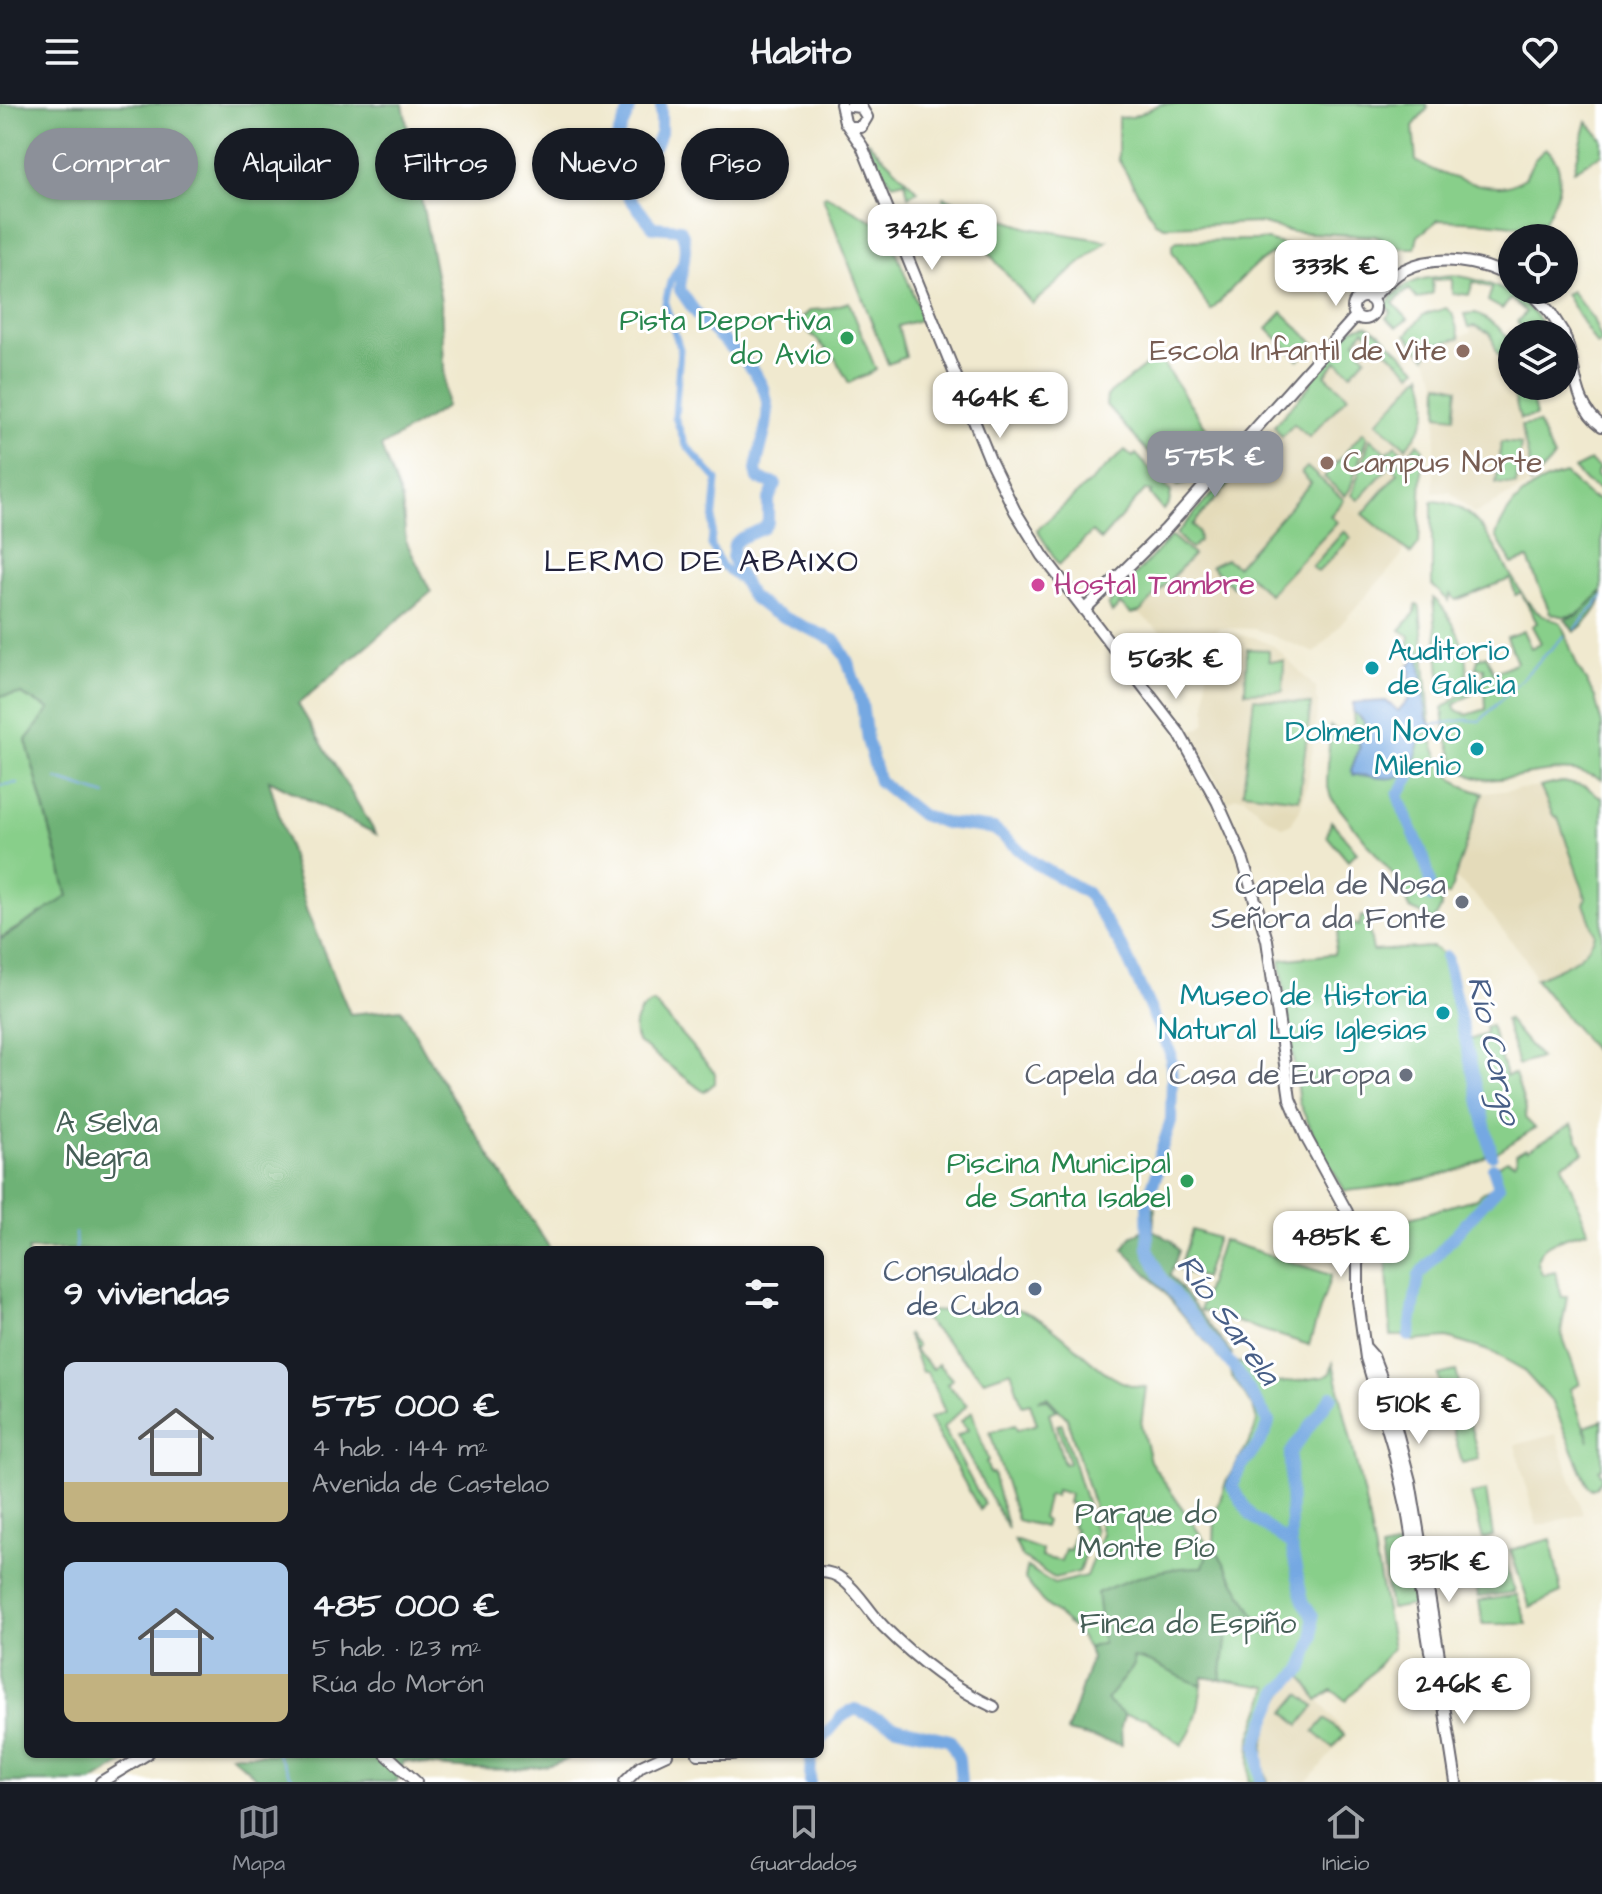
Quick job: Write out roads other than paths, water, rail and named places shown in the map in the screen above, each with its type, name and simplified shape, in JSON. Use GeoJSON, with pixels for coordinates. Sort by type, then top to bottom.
{"type":"FeatureCollection","features":[{"type":"Feature","properties":{"kind":"main road"},"geometry":{"type":"LineString","coordinates":[[855,127],[866,120],[866,113],[861,107],[846,107],[845,122],[855,127],[990,460],[1015,511],[1043,556],[1184,740],[1238,848],[1267,940],[1290,1099],[1307,1139],[1339,1198],[1358,1248],[1358,1300],[1366,1358],[1402,1483],[1430,1655],[1440,1673]]}},
{"type":"Feature","properties":{"kind":"main road"},"geometry":{"type":"LineString","coordinates":[[1371,299],[1399,273],[1424,264],[1466,263],[1498,271]]}},
{"type":"Feature","properties":{"kind":"main road"},"geometry":{"type":"LineString","coordinates":[[1365,297],[1371,299],[1376,309],[1373,316],[1363,320],[1356,316],[1353,306],[1357,300],[1365,297]]}},
{"type":"Feature","properties":{"kind":"main road"},"geometry":{"type":"LineString","coordinates":[[1542,304],[1555,320]]}},
{"type":"Feature","properties":{"kind":"main road"},"geometry":{"type":"LineString","coordinates":[[1084,610],[1174,520],[1356,316]]}},
{"type":"Feature","properties":{"kind":"main road"},"geometry":{"type":"LineString","coordinates":[[1578,393],[1588,414],[1602,426]]}},
{"type":"Feature","properties":{"kind":"main road"},"geometry":{"type":"LineString","coordinates":[[1366,1348],[1373,1356],[1385,1387],[1410,1481],[1456,1782]]}},
{"type":"Feature","properties":{"kind":"main road"},"geometry":{"type":"LineString","coordinates":[[824,1572],[842,1578],[884,1627],[935,1671],[966,1694],[994,1707]]}},
{"type":"Feature","properties":{"kind":"main road"},"geometry":{"type":"LineString","coordinates":[[101,1782],[141,1758]]}},
{"type":"Feature","properties":{"kind":"main road"},"geometry":{"type":"LineString","coordinates":[[390,1758],[416,1782]]}},
{"type":"Feature","properties":{"kind":"main road"},"geometry":{"type":"LineString","coordinates":[[625,1782],[641,1766],[658,1758]]}},
{"type":"Feature","properties":{"kind":"water"},"geometry":{"type":"Polygon","coordinates":[[[1419,651],[1427,718],[1431,725],[1422,734],[1412,770],[1388,778],[1353,775],[1351,770],[1360,746],[1358,742],[1365,734],[1366,726],[1353,712],[1353,703],[1386,701],[1398,711],[1417,690],[1414,687],[1416,684],[1408,676],[1411,672],[1407,668],[1419,651]]]}},
{"type":"Feature","properties":{"kind":"waterway","name":"Río Sarela"},"geometry":{"type":"LineString","coordinates":[[622,128],[632,104]]}},
{"type":"Feature","properties":{"kind":"waterway","name":"Río Sarela"},"geometry":{"type":"LineString","coordinates":[[661,104],[661,132],[655,146],[639,161],[623,190],[653,227],[680,229],[685,243],[680,290],[702,320],[750,367],[764,389],[767,402],[766,428],[756,470],[758,479],[776,484],[768,501],[768,522],[764,528],[734,544],[732,558],[736,569],[752,597],[770,611],[836,641],[848,662],[862,704],[867,740],[879,781],[921,815],[945,823],[994,829],[1036,864],[1087,893],[1124,951],[1170,1052],[1171,1121],[1147,1199],[1148,1249],[1160,1276],[1239,1374],[1269,1422],[1262,1439],[1240,1469],[1232,1486],[1251,1516],[1291,1545],[1303,1601],[1313,1616],[1313,1638],[1302,1670],[1279,1691],[1257,1745],[1261,1782]]}},
{"type":"Feature","properties":{"kind":"waterway"},"geometry":{"type":"LineString","coordinates":[[685,255],[670,282],[665,303],[680,349],[675,417],[685,444],[717,480],[711,545],[722,566],[743,584]]}},
{"type":"Feature","properties":{"kind":"waterway","name":"Río Corgo"},"geometry":{"type":"LineString","coordinates":[[1575,629],[1602,597]]}},
{"type":"Feature","properties":{"kind":"waterway","name":"Río Corgo"},"geometry":{"type":"LineString","coordinates":[[1431,725],[1480,721],[1564,636]]}},
{"type":"Feature","properties":{"kind":"waterway","name":"Río Corgo"},"geometry":{"type":"LineString","coordinates":[[1404,760],[1411,775],[1398,795],[1423,856],[1431,897]]}},
{"type":"Feature","properties":{"kind":"waterway"},"geometry":{"type":"LineString","coordinates":[[57,779],[106,795]]}},
{"type":"Feature","properties":{"kind":"waterway"},"geometry":{"type":"LineString","coordinates":[[0,785],[18,783]]}},
{"type":"Feature","properties":{"kind":"waterway","name":"Río Corgo"},"geometry":{"type":"LineString","coordinates":[[1446,957],[1492,1155]]}},
{"type":"Feature","properties":{"kind":"waterway","name":"Río Corgo"},"geometry":{"type":"LineString","coordinates":[[1409,1336],[1419,1275],[1499,1186],[1493,1168]]}},
{"type":"Feature","properties":{"kind":"waterway"},"geometry":{"type":"LineString","coordinates":[[75,1233],[76,1246]]}},
{"type":"Feature","properties":{"kind":"waterway","name":"Río Corgo"},"geometry":{"type":"LineString","coordinates":[[1291,1545],[1290,1453],[1332,1396]]}},
{"type":"Feature","properties":{"kind":"waterway","name":"Río Sarela"},"geometry":{"type":"LineString","coordinates":[[824,1737],[841,1717],[855,1709],[897,1727],[950,1740],[959,1759],[961,1782]]}},
{"type":"Feature","properties":{"kind":"waterway"},"geometry":{"type":"LineString","coordinates":[[280,1758],[295,1782]]}},
{"type":"Feature","properties":{"kind":"waterway","name":"Río Sarela"},"geometry":{"type":"LineString","coordinates":[[810,1782],[811,1758]]}},
{"type":"Feature","properties":{"kind":"place","name":"Pista Deportiva do Avío"},"geometry":{"type":"Point","coordinates":[847,338]}},
{"type":"Feature","properties":{"kind":"place","name":"Escola Infantil de Vite"},"geometry":{"type":"Point","coordinates":[1463,351]}},
{"type":"Feature","properties":{"kind":"place","name":"Campus Norte"},"geometry":{"type":"Point","coordinates":[1327,463]}},
{"type":"Feature","properties":{"kind":"place","name":"Hostal Tambre"},"geometry":{"type":"Point","coordinates":[1038,585]}},
{"type":"Feature","properties":{"kind":"place","name":"Auditorio de Galicia"},"geometry":{"type":"Point","coordinates":[1372,668]}},
{"type":"Feature","properties":{"kind":"place","name":"Dolmen Novo Milenio"},"geometry":{"type":"Point","coordinates":[1477,749]}},
{"type":"Feature","properties":{"kind":"place","name":"Capela de Nosa Señora da Fonte"},"geometry":{"type":"Point","coordinates":[1462,902]}},
{"type":"Feature","properties":{"kind":"place","name":"Museo de Historia Natural Luís Iglesias"},"geometry":{"type":"Point","coordinates":[1443,1013]}},
{"type":"Feature","properties":{"kind":"place","name":"Capela da Casa de Europa"},"geometry":{"type":"Point","coordinates":[1406,1075]}},
{"type":"Feature","properties":{"kind":"place","name":"Piscina Municipal de Santa Isabel"},"geometry":{"type":"Point","coordinates":[1187,1181]}},
{"type":"Feature","properties":{"kind":"place","name":"Consulado de Cuba"},"geometry":{"type":"Point","coordinates":[1035,1289]}},
{"type":"Feature","properties":{"kind":"district","name":"LERMO DE ABAIXO"},"geometry":{"type":"Point","coordinates":[702,561]}},
{"type":"Feature","properties":{"kind":"park label","name":"A Selva Negra"},"geometry":{"type":"Point","coordinates":[107,1140]}},
{"type":"Feature","properties":{"kind":"park label","name":"Parque do Monte Pío"},"geometry":{"type":"Point","coordinates":[1146,1531]}},
{"type":"Feature","properties":{"kind":"park label","name":"Finca do Espiño"},"geometry":{"type":"Point","coordinates":[1188,1624]}}]}
